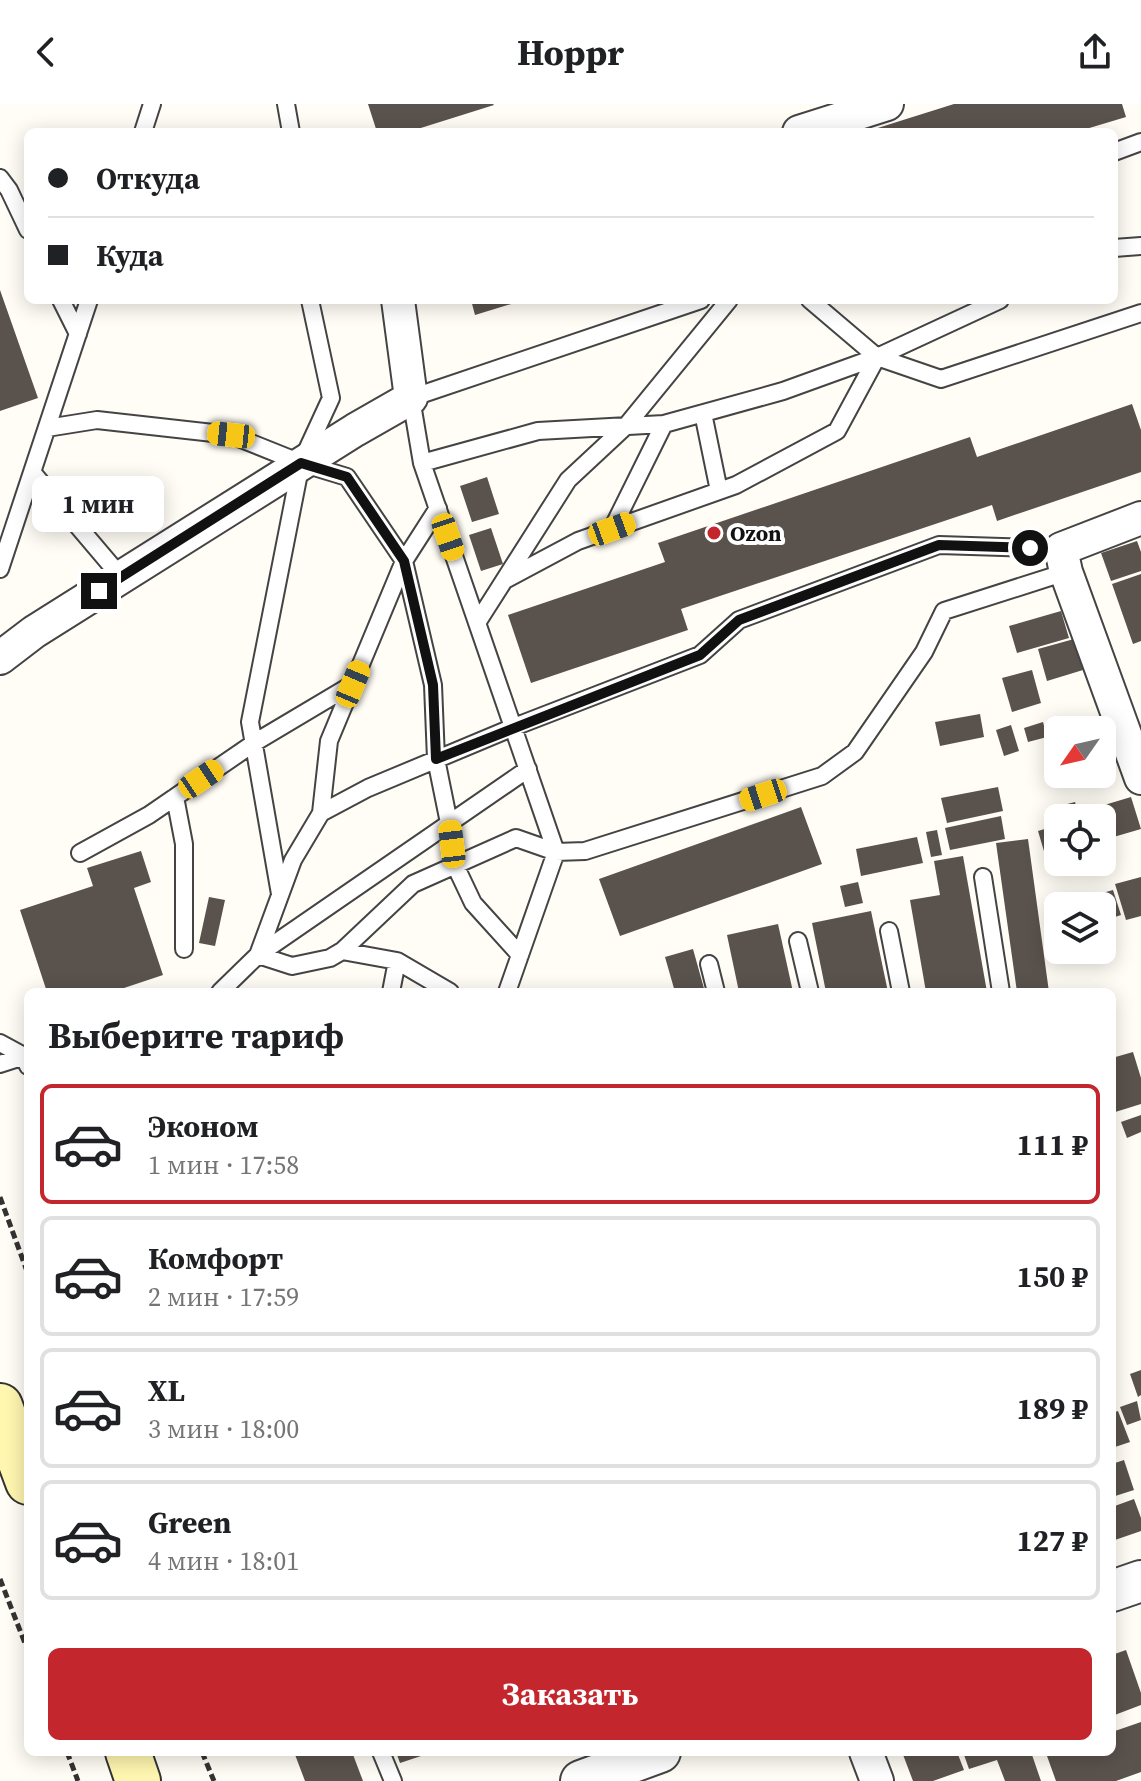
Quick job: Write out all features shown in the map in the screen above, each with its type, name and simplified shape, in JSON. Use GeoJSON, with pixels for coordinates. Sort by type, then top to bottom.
{"type":"FeatureCollection","features":[{"type":"Feature","properties":{"kind":"main road"},"geometry":{"type":"LineString","coordinates":[[0,1406],[24,1471]]}},
{"type":"Feature","properties":{"kind":"main road"},"geometry":{"type":"LineString","coordinates":[[129,1756],[138,1781]]}},
{"type":"Feature","properties":{"kind":"street"},"geometry":{"type":"LineString","coordinates":[[812,128],[887,104]]}},
{"type":"Feature","properties":{"kind":"street"},"geometry":{"type":"LineString","coordinates":[[0,658],[34,632],[301,463],[411,398],[399,304]]}},
{"type":"Feature","properties":{"kind":"street"},"geometry":{"type":"LineString","coordinates":[[1141,518],[1063,561],[1141,778]]}},
{"type":"Feature","properties":{"kind":"street"},"geometry":{"type":"LineString","coordinates":[[1116,1590],[1141,1581]]}},
{"type":"Feature","properties":{"kind":"street"},"geometry":{"type":"LineString","coordinates":[[581,1781],[649,1756]]}},
{"type":"Feature","properties":{"kind":"street"},"geometry":{"type":"LineString","coordinates":[[868,1756],[877,1781]]}},
{"type":"Feature","properties":{"kind":"lane"},"geometry":{"type":"LineString","coordinates":[[144,128],[152,104]]}},
{"type":"Feature","properties":{"kind":"lane"},"geometry":{"type":"LineString","coordinates":[[286,104],[290,128]]}},
{"type":"Feature","properties":{"kind":"lane"},"geometry":{"type":"LineString","coordinates":[[1118,151],[1141,142]]}},
{"type":"Feature","properties":{"kind":"lane"},"geometry":{"type":"LineString","coordinates":[[0,178],[24,222]]}},
{"type":"Feature","properties":{"kind":"lane"},"geometry":{"type":"LineString","coordinates":[[1118,248],[1141,246]]}},
{"type":"Feature","properties":{"kind":"lane"},"geometry":{"type":"LineString","coordinates":[[63,304],[78,334]]}},
{"type":"Feature","properties":{"kind":"lane"},"geometry":{"type":"LineString","coordinates":[[0,569],[88,304]]}},
{"type":"Feature","properties":{"kind":"lane"},"geometry":{"type":"LineString","coordinates":[[280,894],[250,722],[301,463],[331,398],[311,304]]}},
{"type":"Feature","properties":{"kind":"lane"},"geometry":{"type":"LineString","coordinates":[[508,988],[556,852],[422,463],[411,398],[689,304]]}},
{"type":"Feature","properties":{"kind":"lane"},"geometry":{"type":"LineString","coordinates":[[477,623],[568,480],[626,426],[726,304]]}},
{"type":"Feature","properties":{"kind":"lane"},"geometry":{"type":"LineString","coordinates":[[815,304],[877,357],[941,379],[1141,313]]}},
{"type":"Feature","properties":{"kind":"lane"},"geometry":{"type":"LineString","coordinates":[[422,463],[538,431],[664,424],[783,391],[877,357],[991,304]]}},
{"type":"Feature","properties":{"kind":"lane"},"geometry":{"type":"LineString","coordinates":[[505,580],[578,541],[736,485],[837,431],[877,357]]}},
{"type":"Feature","properties":{"kind":"lane"},"geometry":{"type":"LineString","coordinates":[[703,413],[719,491]]}},
{"type":"Feature","properties":{"kind":"lane"},"geometry":{"type":"LineString","coordinates":[[47,428],[97,420],[231,435],[301,463],[347,477],[404,561],[433,685],[436,759],[455,865],[473,903],[520,955]]}},
{"type":"Feature","properties":{"kind":"lane"},"geometry":{"type":"LineString","coordinates":[[612,529],[664,424]]}},
{"type":"Feature","properties":{"kind":"lane"},"geometry":{"type":"LineString","coordinates":[[32,472],[121,577]]}},
{"type":"Feature","properties":{"kind":"lane"},"geometry":{"type":"LineString","coordinates":[[258,955],[293,860],[321,813],[329,741],[404,561],[438,508]]}},
{"type":"Feature","properties":{"kind":"lane"},"geometry":{"type":"LineString","coordinates":[[321,813],[368,788],[436,759],[700,655],[739,620],[939,545],[1063,561]]}},
{"type":"Feature","properties":{"kind":"lane"},"geometry":{"type":"LineString","coordinates":[[258,955],[292,966],[330,958],[342,951],[413,884],[516,838],[556,852],[585,851],[822,776],[855,752],[924,652],[944,611],[1063,561]]}},
{"type":"Feature","properties":{"kind":"lane"},"geometry":{"type":"LineString","coordinates":[[80,853],[149,815],[254,743],[353,684]]}},
{"type":"Feature","properties":{"kind":"lane"},"geometry":{"type":"LineString","coordinates":[[224,988],[258,955],[528,769]]}},
{"type":"Feature","properties":{"kind":"lane"},"geometry":{"type":"LineString","coordinates":[[175,797],[184,844],[184,949]]}},
{"type":"Feature","properties":{"kind":"lane"},"geometry":{"type":"LineString","coordinates":[[983,877],[1000,988]]}},
{"type":"Feature","properties":{"kind":"lane"},"geometry":{"type":"LineString","coordinates":[[889,931],[900,988]]}},
{"type":"Feature","properties":{"kind":"lane"},"geometry":{"type":"LineString","coordinates":[[798,941],[809,988]]}},
{"type":"Feature","properties":{"kind":"lane"},"geometry":{"type":"LineString","coordinates":[[342,951],[397,961],[443,988]]}},
{"type":"Feature","properties":{"kind":"lane"},"geometry":{"type":"LineString","coordinates":[[392,988],[397,961]]}},
{"type":"Feature","properties":{"kind":"lane"},"geometry":{"type":"LineString","coordinates":[[709,964],[715,988]]}},
{"type":"Feature","properties":{"kind":"lane"},"geometry":{"type":"LineString","coordinates":[[0,1043],[24,1057]]}},
{"type":"Feature","properties":{"kind":"lane"},"geometry":{"type":"LineString","coordinates":[[0,1064],[24,1060]]}},
{"type":"Feature","properties":{"kind":"lane"},"geometry":{"type":"LineString","coordinates":[[383,1756],[393,1781]]}},
{"type":"Feature","properties":{"kind":"path"},"geometry":{"type":"LineString","coordinates":[[0,1197],[24,1263]]}},
{"type":"Feature","properties":{"kind":"path"},"geometry":{"type":"LineString","coordinates":[[0,1579],[24,1641]]}},
{"type":"Feature","properties":{"kind":"path"},"geometry":{"type":"LineString","coordinates":[[69,1756],[78,1781]]}},
{"type":"Feature","properties":{"kind":"path"},"geometry":{"type":"LineString","coordinates":[[204,1756],[214,1781]]}},
{"type":"Feature","properties":{"kind":"building"},"geometry":{"type":"Polygon","coordinates":[[[368,104],[494,105],[421,128],[376,128],[368,104]]]}},
{"type":"Feature","properties":{"kind":"building"},"geometry":{"type":"Polygon","coordinates":[[[954,104],[1122,104],[1126,117],[1089,128],[878,128],[954,104]]]}},
{"type":"Feature","properties":{"kind":"building"},"geometry":{"type":"Polygon","coordinates":[[[0,290],[38,398],[0,411],[0,290]]]}},
{"type":"Feature","properties":{"kind":"building"},"geometry":{"type":"Polygon","coordinates":[[[472,304],[511,304],[475,315],[472,304]]]}},
{"type":"Feature","properties":{"kind":"building"},"geometry":{"type":"Polygon","coordinates":[[[1132,404],[1141,430],[1141,472],[997,521],[992,505],[681,609],[688,630],[531,683],[508,615],[665,562],[658,543],[970,437],[977,457],[1132,404]]]}},
{"type":"Feature","properties":{"kind":"building"},"geometry":{"type":"Polygon","coordinates":[[[487,477],[499,514],[472,522],[460,486],[487,477]]]}},
{"type":"Feature","properties":{"kind":"building"},"geometry":{"type":"Polygon","coordinates":[[[491,528],[503,564],[481,571],[469,535],[491,528]]]}},
{"type":"Feature","properties":{"kind":"building"},"geometry":{"type":"Polygon","coordinates":[[[1137,541],[1141,552],[1141,571],[1111,581],[1101,553],[1137,541]]]}},
{"type":"Feature","properties":{"kind":"building"},"geometry":{"type":"Polygon","coordinates":[[[1141,574],[1141,641],[1133,644],[1112,584],[1141,574]]]}},
{"type":"Feature","properties":{"kind":"building"},"geometry":{"type":"Polygon","coordinates":[[[1061,611],[1069,638],[1017,653],[1009,626],[1061,611]]]}},
{"type":"Feature","properties":{"kind":"building"},"geometry":{"type":"Polygon","coordinates":[[[1074,639],[1083,670],[1047,681],[1038,649],[1074,639]]]}},
{"type":"Feature","properties":{"kind":"building"},"geometry":{"type":"Polygon","coordinates":[[[1032,670],[1041,703],[1012,712],[1002,678],[1032,670]]]}},
{"type":"Feature","properties":{"kind":"building"},"geometry":{"type":"Polygon","coordinates":[[[980,714],[984,737],[940,746],[935,722],[980,714]]]}},
{"type":"Feature","properties":{"kind":"building"},"geometry":{"type":"Polygon","coordinates":[[[1043,722],[1044,738],[1028,742],[1024,728],[1043,722]]]}},
{"type":"Feature","properties":{"kind":"building"},"geometry":{"type":"Polygon","coordinates":[[[1011,725],[1019,751],[1004,756],[996,730],[1011,725]]]}},
{"type":"Feature","properties":{"kind":"building"},"geometry":{"type":"Polygon","coordinates":[[[998,787],[1003,811],[947,823],[941,798],[998,787]]]}},
{"type":"Feature","properties":{"kind":"building"},"geometry":{"type":"Polygon","coordinates":[[[1131,797],[1141,829],[1116,836],[1116,804],[1108,804],[1131,797]]]}},
{"type":"Feature","properties":{"kind":"building"},"geometry":{"type":"Polygon","coordinates":[[[801,807],[822,864],[620,936],[599,879],[801,807]]]}},
{"type":"Feature","properties":{"kind":"building"},"geometry":{"type":"Polygon","coordinates":[[[1001,816],[1005,839],[950,850],[945,828],[1001,816]]]}},
{"type":"Feature","properties":{"kind":"building"},"geometry":{"type":"Polygon","coordinates":[[[1044,829],[1044,851],[1038,831],[1044,829]]]}},
{"type":"Feature","properties":{"kind":"building"},"geometry":{"type":"Polygon","coordinates":[[[937,830],[942,855],[931,857],[926,832],[937,830]]]}},
{"type":"Feature","properties":{"kind":"building"},"geometry":{"type":"Polygon","coordinates":[[[917,837],[923,863],[861,876],[856,849],[917,837]]]}},
{"type":"Feature","properties":{"kind":"building"},"geometry":{"type":"Polygon","coordinates":[[[1028,839],[1048,988],[1016,988],[996,843],[1028,839]]]}},
{"type":"Feature","properties":{"kind":"building"},"geometry":{"type":"Polygon","coordinates":[[[141,851],[151,882],[134,888],[163,975],[124,988],[46,988],[20,910],[93,886],[87,868],[141,851]]]}},
{"type":"Feature","properties":{"kind":"building"},"geometry":{"type":"Polygon","coordinates":[[[963,856],[986,988],[925,988],[910,900],[940,895],[934,861],[963,856]]]}},
{"type":"Feature","properties":{"kind":"building"},"geometry":{"type":"Polygon","coordinates":[[[1141,877],[1141,916],[1126,920],[1115,884],[1141,877]]]}},
{"type":"Feature","properties":{"kind":"building"},"geometry":{"type":"Polygon","coordinates":[[[858,882],[863,903],[845,907],[840,886],[858,882]]]}},
{"type":"Feature","properties":{"kind":"building"},"geometry":{"type":"Polygon","coordinates":[[[209,897],[225,900],[215,946],[199,943],[209,897]]]}},
{"type":"Feature","properties":{"kind":"building"},"geometry":{"type":"Polygon","coordinates":[[[1116,899],[1121,915],[1116,917],[1116,899]]]}},
{"type":"Feature","properties":{"kind":"building"},"geometry":{"type":"Polygon","coordinates":[[[871,911],[887,988],[825,988],[812,923],[871,911]]]}},
{"type":"Feature","properties":{"kind":"building"},"geometry":{"type":"Polygon","coordinates":[[[778,924],[792,988],[738,988],[727,935],[778,924]]]}},
{"type":"Feature","properties":{"kind":"building"},"geometry":{"type":"Polygon","coordinates":[[[693,949],[704,988],[674,988],[665,957],[693,949]]]}},
{"type":"Feature","properties":{"kind":"building"},"geometry":{"type":"Polygon","coordinates":[[[1133,1052],[1141,1078],[1141,1104],[1116,1112],[1116,1057],[1133,1052]]]}},
{"type":"Feature","properties":{"kind":"building"},"geometry":{"type":"Polygon","coordinates":[[[1141,1115],[1141,1132],[1127,1138],[1121,1122],[1141,1115]]]}},
{"type":"Feature","properties":{"kind":"building"},"geometry":{"type":"Polygon","coordinates":[[[1141,1370],[1141,1395],[1138,1397],[1130,1374],[1141,1370]]]}},
{"type":"Feature","properties":{"kind":"building"},"geometry":{"type":"Polygon","coordinates":[[[1137,1401],[1141,1420],[1127,1425],[1120,1407],[1137,1401]]]}},
{"type":"Feature","properties":{"kind":"building"},"geometry":{"type":"Polygon","coordinates":[[[1116,1412],[1130,1442],[1116,1447],[1116,1412]]]}},
{"type":"Feature","properties":{"kind":"building"},"geometry":{"type":"Polygon","coordinates":[[[1124,1460],[1134,1490],[1116,1496],[1116,1463],[1124,1460]]]}},
{"type":"Feature","properties":{"kind":"building"},"geometry":{"type":"Polygon","coordinates":[[[1134,1499],[1141,1518],[1141,1531],[1116,1540],[1116,1506],[1134,1499]]]}},
{"type":"Feature","properties":{"kind":"building"},"geometry":{"type":"Polygon","coordinates":[[[1126,1650],[1141,1693],[1141,1705],[1116,1714],[1116,1654],[1126,1650]]]}},
{"type":"Feature","properties":{"kind":"building"},"geometry":{"type":"Polygon","coordinates":[[[1141,1722],[1141,1772],[1116,1781],[1056,1781],[1047,1756],[1116,1756],[1116,1731],[1141,1722]]]}},
{"type":"Feature","properties":{"kind":"building"},"geometry":{"type":"Polygon","coordinates":[[[296,1756],[354,1756],[363,1781],[305,1781],[296,1756]]]}},
{"type":"Feature","properties":{"kind":"building"},"geometry":{"type":"Polygon","coordinates":[[[397,1756],[421,1756],[400,1763],[397,1756]]]}},
{"type":"Feature","properties":{"kind":"building"},"geometry":{"type":"Polygon","coordinates":[[[904,1756],[959,1756],[964,1770],[933,1781],[913,1781],[904,1756]]]}},
{"type":"Feature","properties":{"kind":"building"},"geometry":{"type":"Polygon","coordinates":[[[964,1756],[1032,1756],[1041,1781],[1005,1781],[997,1760],[969,1769],[964,1756]]]}},
{"type":"Feature","properties":{"kind":"place","name":"Ozon"},"geometry":{"type":"Point","coordinates":[714,533]}},
{"type":"Feature","properties":{"kind":"route"},"geometry":{"type":"LineString","coordinates":[[99,591],[301,463],[347,477],[404,561],[433,685],[436,759],[700,655],[739,620],[939,545],[1030,548]]}}]}
